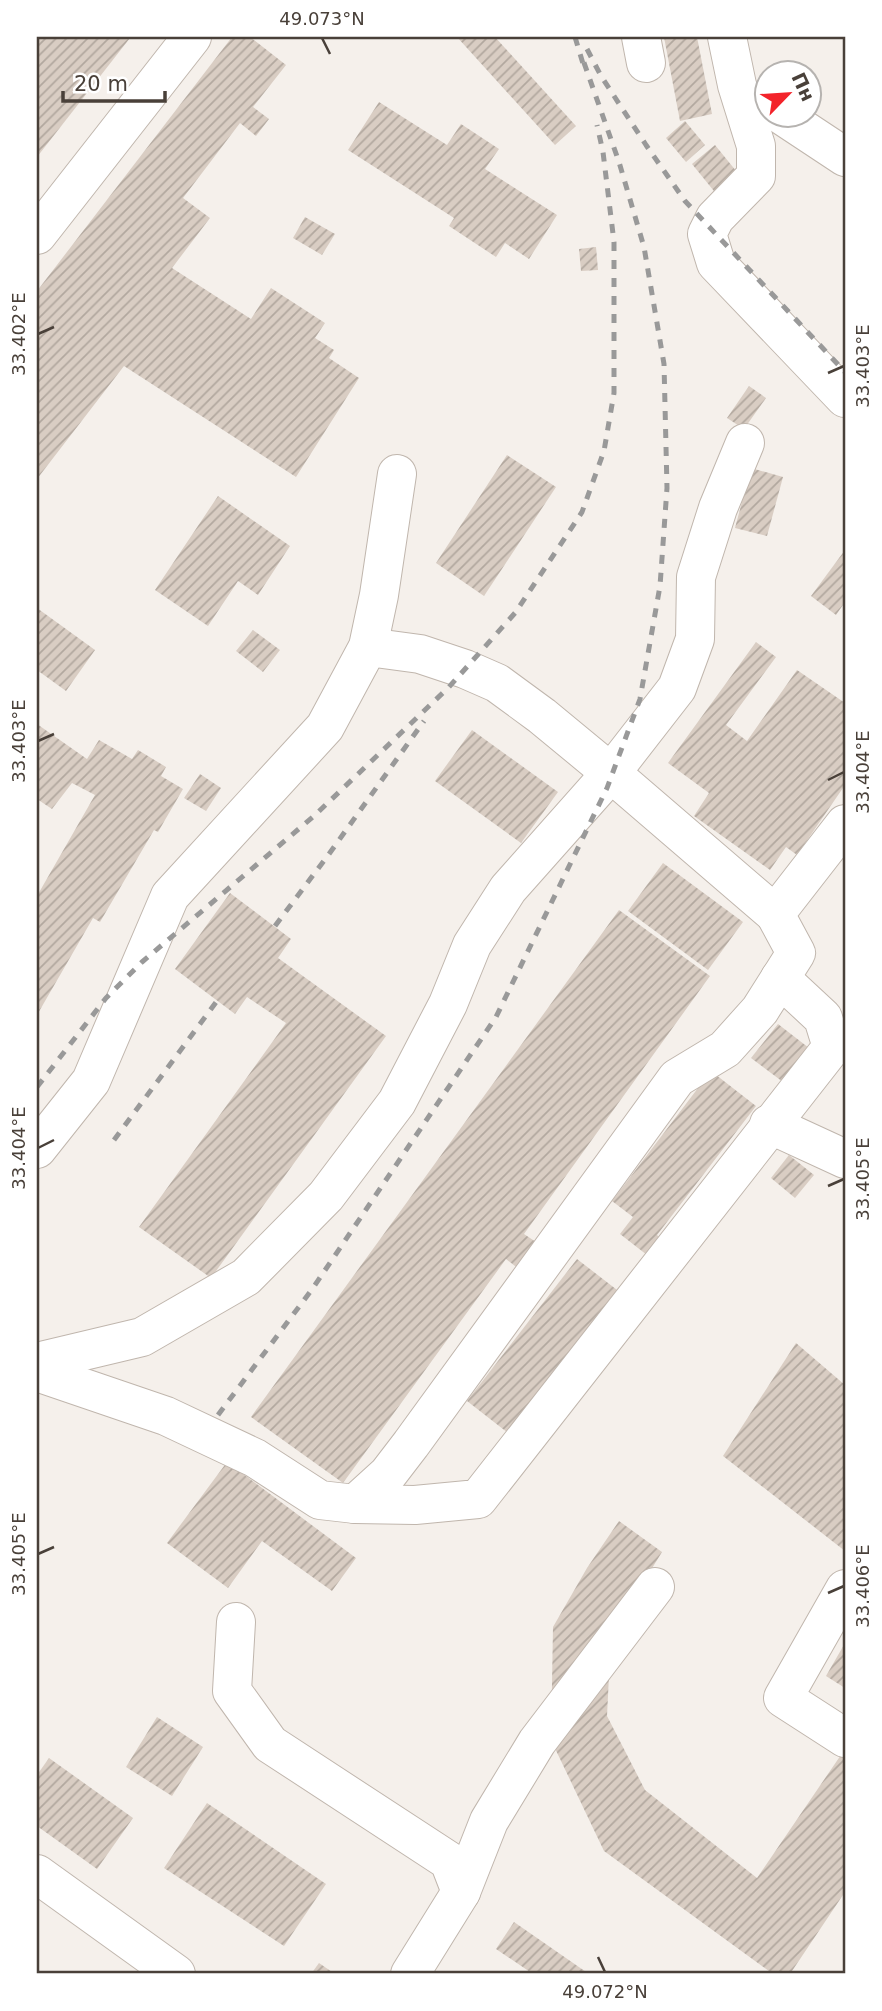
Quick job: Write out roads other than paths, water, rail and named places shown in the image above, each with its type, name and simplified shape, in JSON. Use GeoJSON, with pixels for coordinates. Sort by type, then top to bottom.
{"type":"FeatureCollection","features":[{"type":"Feature","properties":{"kind":"street"},"geometry":{"type":"LineString","coordinates":[[37,235],[192,37]]}},
{"type":"Feature","properties":{"kind":"street"},"geometry":{"type":"LineString","coordinates":[[727,37],[752,95]]}},
{"type":"Feature","properties":{"kind":"street"},"geometry":{"type":"LineString","coordinates":[[755,130],[756,176],[716,218],[707,234],[716,264],[845,398]]}},
{"type":"Feature","properties":{"kind":"street"},"geometry":{"type":"LineString","coordinates":[[804,130],[845,157]]}},
{"type":"Feature","properties":{"kind":"street"},"geometry":{"type":"LineString","coordinates":[[37,1363],[142,1337],[246,1277],[326,1196],[397,1102],[449,1004],[472,945],[508,889],[611,773],[677,688],[695,639],[696,577],[718,508],[745,443]]}},
{"type":"Feature","properties":{"kind":"street"},"geometry":{"type":"LineString","coordinates":[[37,1149],[91,1082],[170,896],[325,727],[368,648],[379,595],[397,474]]}},
{"type":"Feature","properties":{"kind":"street"},"geometry":{"type":"LineString","coordinates":[[355,1504],[388,1474],[411,1444],[677,1078],[725,1049],[760,1010],[796,953],[775,914],[611,773],[497,683],[465,668],[419,654],[368,648]]}},
{"type":"Feature","properties":{"kind":"street"},"geometry":{"type":"LineString","coordinates":[[775,914],[845,824]]}},
{"type":"Feature","properties":{"kind":"street"},"geometry":{"type":"LineString","coordinates":[[37,1372],[166,1416],[255,1458],[320,1500],[355,1504],[415,1504],[478,1499],[832,1047],[823,1018],[780,978]]}},
{"type":"Feature","properties":{"kind":"street"},"geometry":{"type":"LineString","coordinates":[[769,1125],[845,1160]]}},
{"type":"Feature","properties":{"kind":"street"},"geometry":{"type":"LineString","coordinates":[[410,1974],[461,1892],[489,1821],[537,1742],[655,1587]]}},
{"type":"Feature","properties":{"kind":"street"},"geometry":{"type":"LineString","coordinates":[[845,1589],[783,1698],[845,1738]]}},
{"type":"Feature","properties":{"kind":"street"},"geometry":{"type":"LineString","coordinates":[[236,1622],[232,1691],[270,1744],[449,1861],[461,1892]]}},
{"type":"Feature","properties":{"kind":"street"},"geometry":{"type":"LineString","coordinates":[[37,1874],[176,1974]]}},
{"type":"Feature","properties":{"kind":"railway"},"geometry":{"type":"LineString","coordinates":[[575,37],[584,67]]}},
{"type":"Feature","properties":{"kind":"railway"},"geometry":{"type":"LineString","coordinates":[[587,49],[601,76],[685,201],[845,372]]}},
{"type":"Feature","properties":{"kind":"railway"},"geometry":{"type":"LineString","coordinates":[[218,1415],[313,1288],[496,1017],[607,788],[640,699],[660,586],[667,488],[664,364],[644,247],[619,162],[582,57]]}},
{"type":"Feature","properties":{"kind":"railway"},"geometry":{"type":"LineString","coordinates":[[37,1087],[106,998],[142,962],[314,816],[449,687],[515,613],[582,512],[604,451],[614,393],[614,242],[597,125]]}},
{"type":"Feature","properties":{"kind":"railway"},"geometry":{"type":"LineString","coordinates":[[275,926],[424,721]]}},
{"type":"Feature","properties":{"kind":"railway"},"geometry":{"type":"LineString","coordinates":[[114,1140],[217,1001]]}}]}
